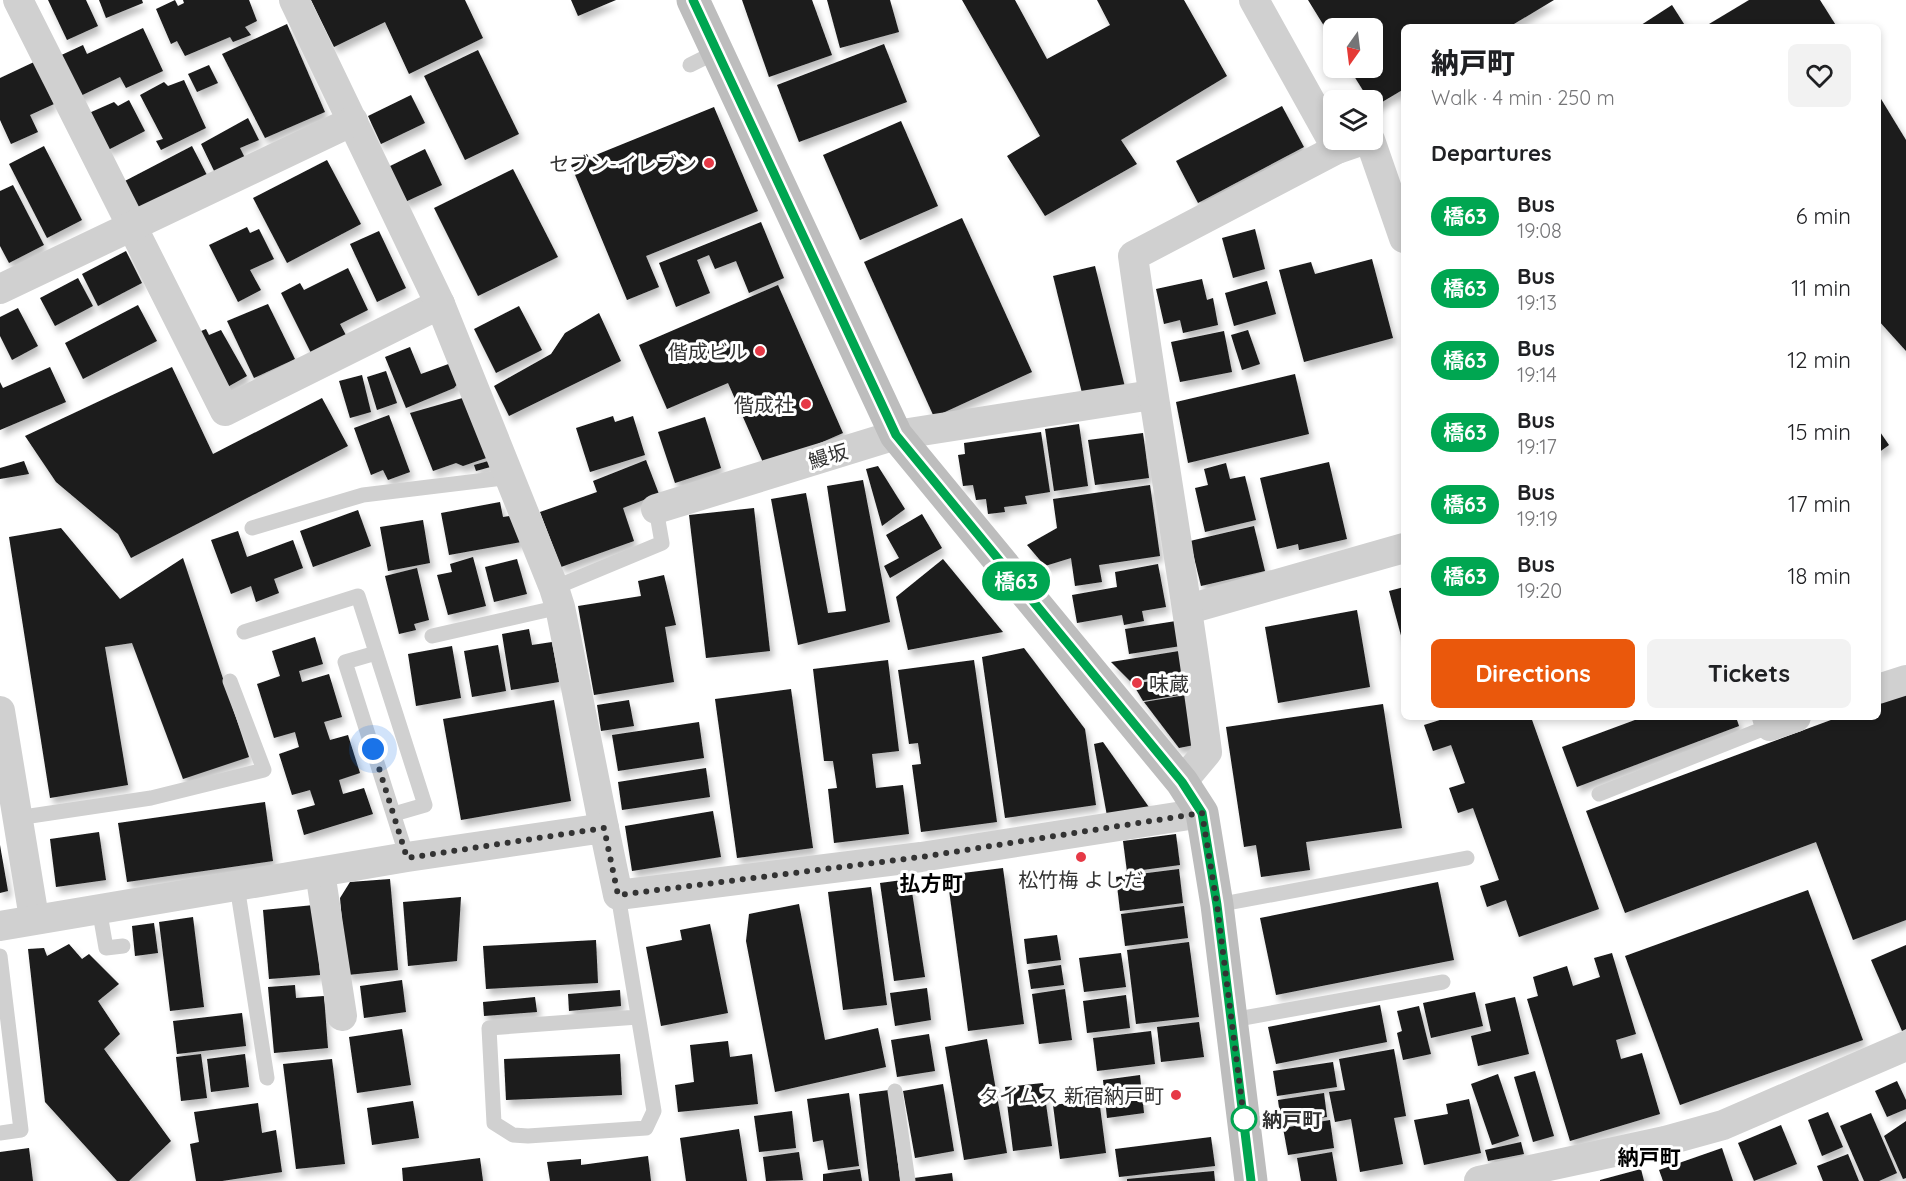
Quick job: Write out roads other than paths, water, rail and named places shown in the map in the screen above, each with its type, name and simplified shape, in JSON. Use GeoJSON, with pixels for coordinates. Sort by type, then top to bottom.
{"type":"FeatureCollection","features":[{"type":"Feature","properties":{"kind":"street"},"geometry":{"type":"LineString","coordinates":[[18,0],[225,411],[440,304]]}},
{"type":"Feature","properties":{"kind":"street"},"geometry":{"type":"LineString","coordinates":[[294,0],[440,304],[557,597],[618,895],[921,857],[1202,813]]}},
{"type":"Feature","properties":{"kind":"street"},"geometry":{"type":"LineString","coordinates":[[693,0],[704,58],[896,435],[1182,782],[1202,813],[1217,905],[1251,1181]]}},
{"type":"Feature","properties":{"kind":"street"},"geometry":{"type":"LineString","coordinates":[[1259,2],[1323,102]]}},
{"type":"Feature","properties":{"kind":"street"},"geometry":{"type":"LineString","coordinates":[[0,290],[353,121]]}},
{"type":"Feature","properties":{"kind":"street"},"geometry":{"type":"LineString","coordinates":[[1182,782],[1207,752],[1189,609],[1152,395],[1133,256],[1338,150]]}},
{"type":"Feature","properties":{"kind":"street"},"geometry":{"type":"LineString","coordinates":[[1373,150],[1401,229]]}},
{"type":"Feature","properties":{"kind":"street","name":"鰻坂"},"geometry":{"type":"LineString","coordinates":[[656,509],[896,435],[1152,395]]}},
{"type":"Feature","properties":{"kind":"street"},"geometry":{"type":"LineString","coordinates":[[1189,609],[1401,549]]}},
{"type":"Feature","properties":{"kind":"street"},"geometry":{"type":"LineString","coordinates":[[1881,688],[1906,680]]}},
{"type":"Feature","properties":{"kind":"street"},"geometry":{"type":"LineString","coordinates":[[0,711],[34,918]]}},
{"type":"Feature","properties":{"kind":"street"},"geometry":{"type":"LineString","coordinates":[[0,926],[34,918],[604,828]]}},
{"type":"Feature","properties":{"kind":"street"},"geometry":{"type":"LineString","coordinates":[[320,872],[342,1016]]}},
{"type":"Feature","properties":{"kind":"street"},"geometry":{"type":"LineString","coordinates":[[1479,1181],[1547,1174],[1723,1125],[1906,1047]]}},
{"type":"Feature","properties":{"kind":"lane"},"geometry":{"type":"LineString","coordinates":[[252,528],[363,495],[511,477]]}},
{"type":"Feature","properties":{"kind":"lane","name":"鰻坂"},"geometry":{"type":"LineString","coordinates":[[557,597],[662,543],[656,509]]}},
{"type":"Feature","properties":{"kind":"lane"},"geometry":{"type":"LineString","coordinates":[[244,632],[358,596],[425,805],[394,814]]}},
{"type":"Feature","properties":{"kind":"lane"},"geometry":{"type":"LineString","coordinates":[[432,636],[557,597]]}},
{"type":"Feature","properties":{"kind":"lane"},"geometry":{"type":"LineString","coordinates":[[376,653],[345,662],[407,858]]}},
{"type":"Feature","properties":{"kind":"lane"},"geometry":{"type":"LineString","coordinates":[[17,818],[151,798],[264,770],[230,681]]}},
{"type":"Feature","properties":{"kind":"lane"},"geometry":{"type":"LineString","coordinates":[[1599,794],[1778,720]]}},
{"type":"Feature","properties":{"kind":"lane"},"geometry":{"type":"LineString","coordinates":[[1217,905],[1467,858]]}},
{"type":"Feature","properties":{"kind":"lane"},"geometry":{"type":"LineString","coordinates":[[237,886],[267,1078]]}},
{"type":"Feature","properties":{"kind":"lane"},"geometry":{"type":"LineString","coordinates":[[618,895],[654,1111],[645,1128],[513,1136],[494,1123],[489,1028],[638,1017]]}},
{"type":"Feature","properties":{"kind":"lane"},"geometry":{"type":"LineString","coordinates":[[99,908],[106,948],[123,946]]}},
{"type":"Feature","properties":{"kind":"lane"},"geometry":{"type":"LineString","coordinates":[[0,956],[21,1130],[0,1133]]}},
{"type":"Feature","properties":{"kind":"lane"},"geometry":{"type":"LineString","coordinates":[[1232,1020],[1443,982]]}},
{"type":"Feature","properties":{"kind":"lane"},"geometry":{"type":"LineString","coordinates":[[895,1091],[908,1181]]}},
{"type":"Feature","properties":{"kind":"place","name":"セブン-イレブン"},"geometry":{"type":"Point","coordinates":[709,163]}},
{"type":"Feature","properties":{"kind":"place","name":"偕成ビル"},"geometry":{"type":"Point","coordinates":[760,351]}},
{"type":"Feature","properties":{"kind":"place","name":"偕成社"},"geometry":{"type":"Point","coordinates":[806,404]}},
{"type":"Feature","properties":{"kind":"place","name":"味蔵"},"geometry":{"type":"Point","coordinates":[1137,683]}},
{"type":"Feature","properties":{"kind":"place","name":"松竹梅 よしだ"},"geometry":{"type":"Point","coordinates":[1081,857]}},
{"type":"Feature","properties":{"kind":"place","name":"タイムス 新宿納戸町"},"geometry":{"type":"Point","coordinates":[1176,1095]}},
{"type":"Feature","properties":{"kind":"place","name":"納戸町"},"geometry":{"type":"Point","coordinates":[1244,1119]}},
{"type":"Feature","properties":{"kind":"district","name":"払方町"},"geometry":{"type":"Point","coordinates":[931,883]}},
{"type":"Feature","properties":{"kind":"district","name":"納戸町"},"geometry":{"type":"Point","coordinates":[1649,1157]}}]}
